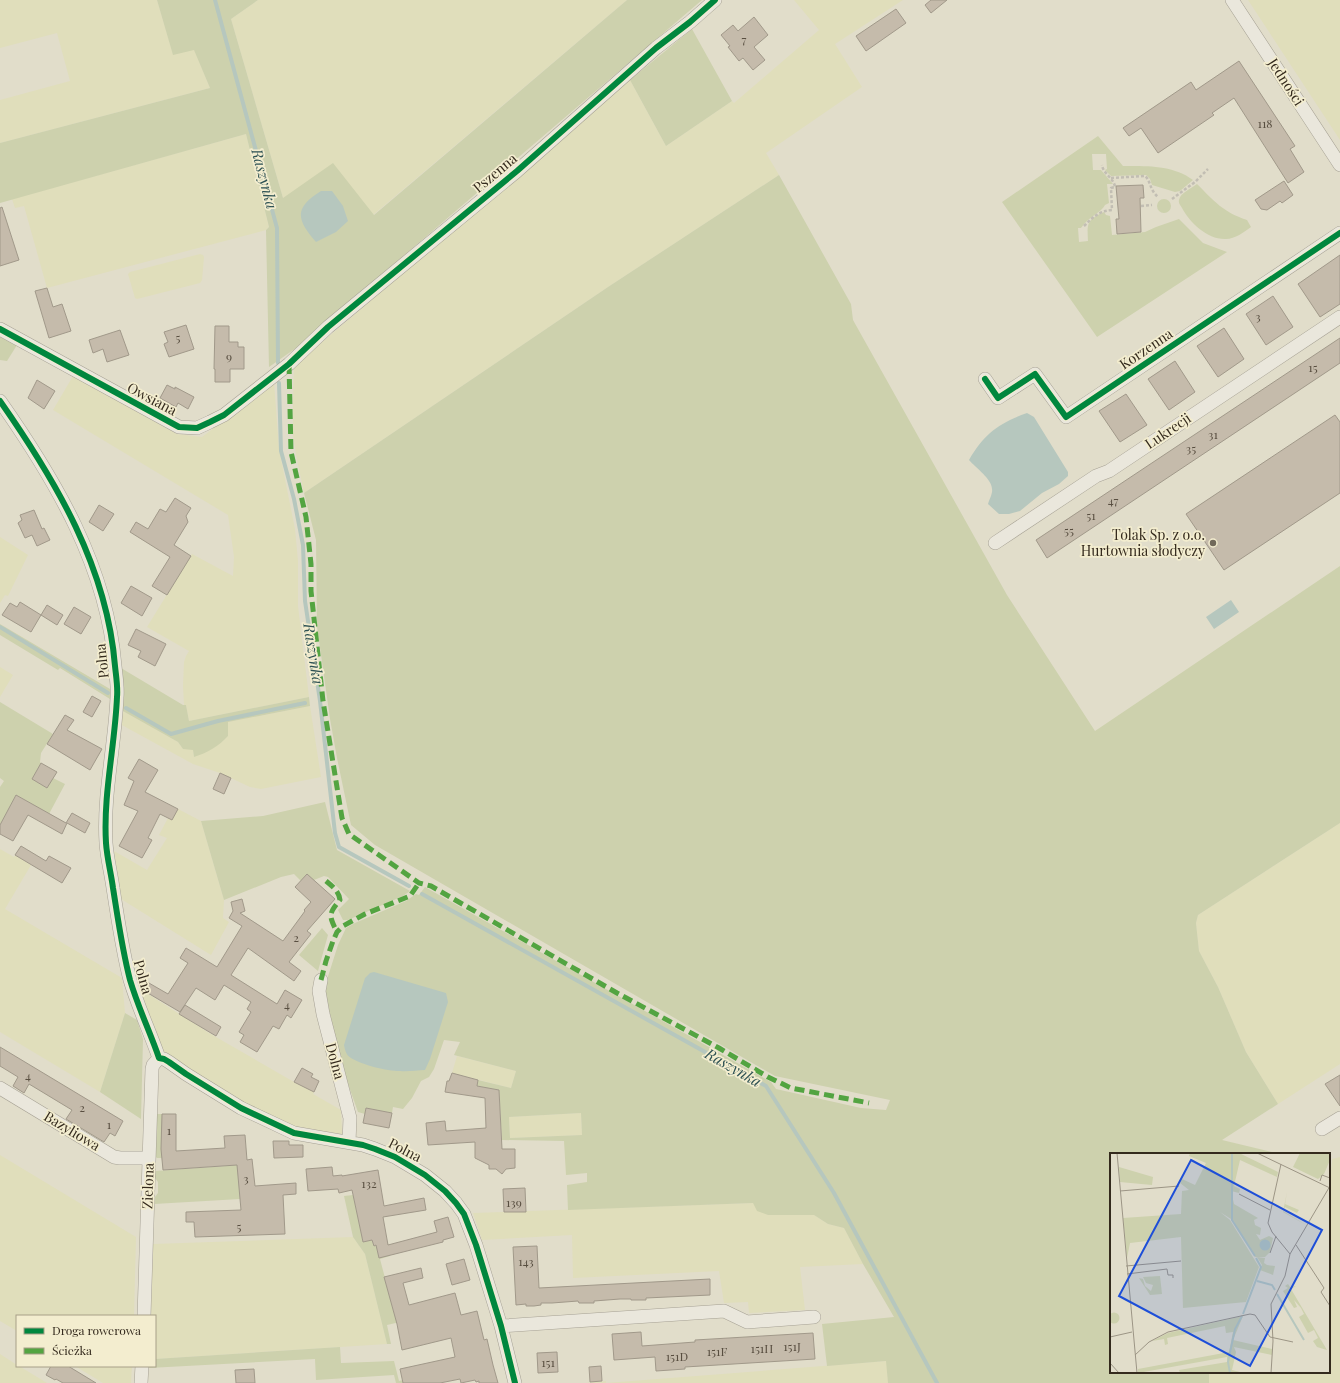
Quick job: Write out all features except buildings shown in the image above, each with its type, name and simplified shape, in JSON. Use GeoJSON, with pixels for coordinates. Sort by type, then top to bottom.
{"type":"FeatureCollection","features":[{"type":"Feature","properties":{"kind":"street","name":"Pszenna"},"geometry":{"type":"LineString","coordinates":[[289,364],[328,327],[517,171],[656,48],[690,22],[715,0]]}},
{"type":"Feature","properties":{"kind":"street","name":"Jedności"},"geometry":{"type":"LineString","coordinates":[[1232,0],[1340,165]]}},
{"type":"Feature","properties":{"kind":"street","name":"Korzenna"},"geometry":{"type":"LineString","coordinates":[[985,378],[998,398],[1036,374],[1066,417],[1340,233]]}},
{"type":"Feature","properties":{"kind":"street","name":"Lukrecji"},"geometry":{"type":"LineString","coordinates":[[995,543],[1096,476],[1109,470],[1340,317]]}},
{"type":"Feature","properties":{"kind":"street","name":"Owsiana"},"geometry":{"type":"LineString","coordinates":[[0,329],[161,418],[179,427],[185,428],[197,428],[224,414],[289,364]]}},
{"type":"Feature","properties":{"kind":"street","name":"Polna"},"geometry":{"type":"LineString","coordinates":[[0,401],[21,431],[79,531],[98,578],[104,600],[113,642],[118,696],[106,812],[107,861],[125,959],[137,1002],[159,1058],[169,1062],[241,1108],[294,1133],[363,1145],[395,1157],[425,1175],[445,1191],[464,1214],[476,1245],[515,1383]]}},
{"type":"Feature","properties":{"kind":"street","name":"Dolna"},"geometry":{"type":"LineString","coordinates":[[321,980],[319,991],[323,1014],[350,1118],[349,1142]]}},
{"type":"Feature","properties":{"kind":"street","name":"Zielona"},"geometry":{"type":"LineString","coordinates":[[144,1315],[152,1069],[153,1065],[159,1058]]}},
{"type":"Feature","properties":{"kind":"street","name":"Bazyliowa"},"geometry":{"type":"LineString","coordinates":[[0,1088],[114,1157],[149,1158]]}},
{"type":"Feature","properties":{"kind":"street"},"geometry":{"type":"LineString","coordinates":[[1322,1129],[1340,1118]]}},
{"type":"Feature","properties":{"kind":"street"},"geometry":{"type":"LineString","coordinates":[[500,1326],[724,1311],[747,1322],[814,1318]]}},
{"type":"Feature","properties":{"kind":"street"},"geometry":{"type":"LineString","coordinates":[[141,1383],[142,1367]]}},
{"type":"Feature","properties":{"kind":"path"},"geometry":{"type":"LineString","coordinates":[[1084,226],[1103,210],[1112,210],[1111,188],[1115,187],[1115,183],[1102,169],[1102,165]]}},
{"type":"Feature","properties":{"kind":"path"},"geometry":{"type":"LineString","coordinates":[[1172,199],[1195,182],[1208,169]]}},
{"type":"Feature","properties":{"kind":"path"},"geometry":{"type":"LineString","coordinates":[[1110,178],[1145,176],[1148,179],[1152,192],[1158,196]]}},
{"type":"Feature","properties":{"kind":"path"},"geometry":{"type":"LineString","coordinates":[[1141,206],[1152,205]]}},
{"type":"Feature","properties":{"kind":"shaded area"},"geometry":{"type":"Polygon","coordinates":[[[0,0],[157,0],[173,54],[194,49],[210,88],[0,143],[0,100],[70,81],[57,33],[0,48],[0,0]]]}},
{"type":"Feature","properties":{"kind":"shaded area"},"geometry":{"type":"Polygon","coordinates":[[[258,0],[627,0],[373,215],[283,198],[231,19],[258,0]]]}},
{"type":"Feature","properties":{"kind":"shaded area"},"geometry":{"type":"Polygon","coordinates":[[[794,0],[903,0],[835,44],[862,87],[766,153],[779,175],[608,287],[304,493],[293,434],[294,366],[630,80],[666,146],[732,101],[734,103],[819,30],[794,0]]]}},
{"type":"Feature","properties":{"kind":"shaded area"},"geometry":{"type":"Polygon","coordinates":[[[1248,0],[1340,0],[1340,140],[1248,0]]]}},
{"type":"Feature","properties":{"kind":"shaded area"},"geometry":{"type":"Polygon","coordinates":[[[246,134],[269,227],[266,230],[47,288],[24,206],[15,208],[12,199],[246,134]]]}},
{"type":"Feature","properties":{"kind":"shaded area"},"geometry":{"type":"Polygon","coordinates":[[[321,191],[332,191],[343,206],[348,221],[336,232],[316,242],[305,227],[301,214],[306,203],[321,191]]]}},
{"type":"Feature","properties":{"kind":"shaded area"},"geometry":{"type":"Polygon","coordinates":[[[200,254],[204,257],[202,280],[200,283],[137,299],[135,298],[128,274],[130,272],[200,254]]]}},
{"type":"Feature","properties":{"kind":"shaded area"},"geometry":{"type":"Polygon","coordinates":[[[73,376],[177,434],[202,437],[274,382],[279,449],[295,529],[298,561],[298,606],[309,697],[189,721],[186,705],[184,705],[183,686],[184,662],[189,651],[147,627],[192,554],[233,576],[234,557],[228,515],[53,410],[73,376]]]}},
{"type":"Feature","properties":{"kind":"shaded area"},"geometry":{"type":"Polygon","coordinates":[[[1027,413],[1034,417],[1068,472],[1068,476],[1059,484],[1042,493],[1020,511],[1009,514],[999,514],[988,504],[992,491],[989,481],[969,460],[980,443],[993,430],[1008,421],[1027,413]]]}},
{"type":"Feature","properties":{"kind":"shaded area"},"geometry":{"type":"Polygon","coordinates":[[[0,537],[28,555],[8,596],[5,595],[0,603],[0,537]]]}},
{"type":"Feature","properties":{"kind":"shaded area"},"geometry":{"type":"Polygon","coordinates":[[[1231,600],[1239,612],[1214,629],[1206,617],[1231,600]]]}},
{"type":"Feature","properties":{"kind":"shaded area"},"geometry":{"type":"Polygon","coordinates":[[[0,667],[13,675],[0,697],[0,667]]]}},
{"type":"Feature","properties":{"kind":"shaded area"},"geometry":{"type":"Polygon","coordinates":[[[310,706],[321,777],[261,789],[250,787],[220,773],[193,764],[120,724],[121,710],[178,742],[183,749],[193,749],[194,757],[228,736],[228,722],[310,706]]]}},
{"type":"Feature","properties":{"kind":"shaded area"},"geometry":{"type":"Polygon","coordinates":[[[178,809],[201,821],[224,900],[223,918],[229,922],[211,955],[121,899],[114,851],[147,870],[167,838],[159,835],[168,818],[172,820],[178,809]]]}},
{"type":"Feature","properties":{"kind":"shaded area"},"geometry":{"type":"Polygon","coordinates":[[[1340,823],[1340,1064],[1278,1104],[1246,1052],[1218,987],[1199,951],[1196,923],[1198,915],[1340,823]]]}},
{"type":"Feature","properties":{"kind":"shaded area"},"geometry":{"type":"Polygon","coordinates":[[[0,849],[14,857],[15,855],[31,865],[5,909],[122,978],[125,1013],[100,1092],[0,1032],[0,849]]]}},
{"type":"Feature","properties":{"kind":"shaded area"},"geometry":{"type":"Polygon","coordinates":[[[374,972],[446,993],[448,1002],[430,1059],[425,1070],[395,1071],[382,1069],[356,1061],[349,1057],[345,1051],[344,1045],[365,978],[370,973],[374,972]]]}},
{"type":"Feature","properties":{"kind":"shaded area"},"geometry":{"type":"Polygon","coordinates":[[[140,990],[209,1033],[314,1092],[313,1094],[341,1110],[342,1134],[298,1128],[258,1111],[216,1088],[163,1051],[140,990]]]}},
{"type":"Feature","properties":{"kind":"shaded area"},"geometry":{"type":"Polygon","coordinates":[[[457,1056],[516,1071],[511,1088],[452,1073],[457,1056]]]}},
{"type":"Feature","properties":{"kind":"shaded area"},"geometry":{"type":"Polygon","coordinates":[[[581,1113],[582,1135],[510,1138],[509,1117],[581,1113]]]}},
{"type":"Feature","properties":{"kind":"shaded area"},"geometry":{"type":"Polygon","coordinates":[[[0,1155],[136,1237],[134,1315],[16,1315],[16,1330],[0,1321],[0,1155]]]}},
{"type":"Feature","properties":{"kind":"shaded area"},"geometry":{"type":"Polygon","coordinates":[[[1340,1157],[1340,1383],[1209,1383],[1209,1373],[1330,1373],[1330,1182],[1332,1159],[1340,1157]]]}},
{"type":"Feature","properties":{"kind":"shaded area"},"geometry":{"type":"Polygon","coordinates":[[[753,1203],[768,1215],[814,1215],[828,1224],[844,1228],[863,1264],[800,1267],[805,1310],[749,1313],[748,1302],[724,1303],[719,1271],[573,1278],[572,1235],[482,1240],[473,1213],[753,1203]]]}},
{"type":"Feature","properties":{"kind":"shaded area"},"geometry":{"type":"Polygon","coordinates":[[[353,1237],[365,1254],[387,1344],[156,1359],[156,1315],[151,1315],[153,1244],[353,1237]]]}},
{"type":"Feature","properties":{"kind":"shaded area"},"geometry":{"type":"Polygon","coordinates":[[[0,1354],[16,1364],[16,1367],[21,1367],[47,1383],[0,1383],[0,1354]]]}},
{"type":"Feature","properties":{"kind":"shaded area"},"geometry":{"type":"Polygon","coordinates":[[[887,1361],[888,1383],[606,1383],[887,1361]]]}},
{"type":"Feature","properties":{"kind":"shaded area"},"geometry":{"type":"Polygon","coordinates":[[[77,1367],[132,1367],[131,1383],[103,1383],[77,1367]]]}},
{"type":"Feature","properties":{"kind":"shaded area"},"geometry":{"type":"Polygon","coordinates":[[[606,1381],[606,1383],[585,1383],[606,1381]]]}},
{"type":"Feature","properties":{"kind":"green space"},"geometry":{"type":"Polygon","coordinates":[[[157,0],[258,0],[231,19],[283,198],[333,163],[374,215],[627,0],[702,0],[296,348],[269,367],[266,230],[269,227],[246,134],[0,203],[0,143],[210,88],[194,50],[173,55],[157,0]]]}},
{"type":"Feature","properties":{"kind":"green space"},"geometry":{"type":"Polygon","coordinates":[[[692,29],[732,101],[666,146],[630,80],[692,29]]]}},
{"type":"Feature","properties":{"kind":"green space"},"geometry":{"type":"Polygon","coordinates":[[[1098,136],[1123,166],[1160,167],[1177,171],[1193,180],[1180,191],[1175,192],[1152,185],[1150,179],[1146,175],[1111,176],[1105,170],[1107,169],[1106,154],[1092,154],[1093,170],[1101,170],[1113,184],[1107,184],[1109,203],[1087,221],[1081,228],[1078,228],[1079,242],[1088,241],[1089,223],[1094,217],[1104,212],[1106,215],[1110,216],[1112,235],[1145,232],[1179,219],[1203,243],[1227,252],[1097,337],[1002,202],[1098,136]]]}},
{"type":"Feature","properties":{"kind":"green space"},"geometry":{"type":"Polygon","coordinates":[[[779,175],[851,304],[853,320],[1007,595],[1095,731],[1340,566],[1340,823],[1198,915],[1196,923],[1199,951],[1218,987],[1246,1052],[1278,1104],[1222,1140],[1276,1153],[1110,1153],[1110,1373],[1209,1373],[1209,1383],[888,1383],[886,1361],[827,1366],[822,1324],[894,1317],[844,1228],[828,1224],[814,1215],[768,1215],[757,1211],[753,1203],[568,1210],[567,1185],[587,1182],[587,1173],[566,1175],[564,1141],[502,1140],[499,1090],[477,1086],[478,1080],[511,1088],[516,1071],[454,1055],[460,1042],[444,1040],[434,1069],[429,1077],[421,1081],[412,1098],[403,1109],[393,1107],[392,1113],[366,1108],[365,1114],[358,1112],[343,1070],[324,989],[338,945],[346,928],[406,901],[416,894],[419,895],[425,887],[771,1082],[776,1089],[861,1108],[886,1110],[890,1100],[775,1076],[375,845],[351,825],[330,719],[317,626],[316,540],[304,493],[608,287],[779,175]],[[581,1113],[509,1117],[510,1138],[582,1135],[581,1113]]]}},
{"type":"Feature","properties":{"kind":"green space"},"geometry":{"type":"Polygon","coordinates":[[[1197,184],[1225,210],[1247,220],[1251,227],[1236,237],[1229,239],[1219,239],[1200,230],[1185,214],[1179,201],[1180,197],[1184,193],[1197,184]]]}},
{"type":"Feature","properties":{"kind":"green space"},"geometry":{"type":"Polygon","coordinates":[[[1161,199],[1167,199],[1171,203],[1171,209],[1167,213],[1161,213],[1157,209],[1157,203],[1161,199]]]}},
{"type":"Feature","properties":{"kind":"green space"},"geometry":{"type":"Polygon","coordinates":[[[0,335],[17,345],[7,361],[0,360],[0,335]]]}},
{"type":"Feature","properties":{"kind":"green space"},"geometry":{"type":"Polygon","coordinates":[[[0,624],[110,689],[110,699],[60,668],[58,670],[0,635],[0,624]]]}},
{"type":"Feature","properties":{"kind":"green space"},"geometry":{"type":"Polygon","coordinates":[[[121,668],[183,705],[186,705],[189,721],[309,697],[310,706],[228,722],[228,736],[212,749],[194,757],[193,750],[183,749],[178,742],[121,710],[121,668]]]}},
{"type":"Feature","properties":{"kind":"green space"},"geometry":{"type":"Polygon","coordinates":[[[0,702],[53,734],[41,753],[41,763],[32,779],[47,788],[53,778],[65,784],[49,814],[16,795],[0,825],[0,787],[4,781],[0,778],[0,702]]]}},
{"type":"Feature","properties":{"kind":"green space"},"geometry":{"type":"Polygon","coordinates":[[[325,802],[337,850],[410,891],[403,896],[348,920],[343,920],[338,910],[349,899],[328,877],[324,876],[314,880],[301,881],[294,874],[281,877],[224,900],[201,821],[263,816],[325,802]]]}},
{"type":"Feature","properties":{"kind":"green space"},"geometry":{"type":"Polygon","coordinates":[[[322,928],[328,935],[318,971],[299,955],[322,928]]]}},
{"type":"Feature","properties":{"kind":"green space"},"geometry":{"type":"Polygon","coordinates":[[[125,1013],[137,1020],[143,1039],[141,1119],[100,1092],[125,1013]]]}},
{"type":"Feature","properties":{"kind":"green space"},"geometry":{"type":"Polygon","coordinates":[[[156,1114],[162,1114],[162,1158],[157,1158],[154,1155],[156,1114]]]}},
{"type":"Feature","properties":{"kind":"green space"},"geometry":{"type":"Polygon","coordinates":[[[237,1161],[240,1199],[154,1204],[155,1197],[158,1193],[158,1182],[155,1178],[155,1171],[226,1166],[237,1161]]]}},
{"type":"Feature","properties":{"kind":"green space"},"geometry":{"type":"Polygon","coordinates":[[[353,1195],[363,1242],[372,1240],[374,1246],[388,1243],[390,1256],[380,1259],[395,1316],[413,1319],[387,1325],[391,1344],[387,1344],[365,1254],[353,1237],[344,1196],[353,1195]]]}},
{"type":"Feature","properties":{"kind":"green space"},"geometry":{"type":"Polygon","coordinates":[[[340,1347],[341,1363],[394,1361],[399,1381],[403,1380],[403,1383],[396,1383],[394,1375],[316,1380],[315,1359],[149,1368],[156,1367],[156,1359],[340,1347]]]}},
{"type":"Feature","properties":{"kind":"waterway","name":"Raszynka"},"geometry":{"type":"LineString","coordinates":[[215,0],[277,228],[278,363]]}},
{"type":"Feature","properties":{"kind":"waterway","name":"Raszynka"},"geometry":{"type":"LineString","coordinates":[[279,383],[281,451],[294,499],[303,545],[305,601],[320,701],[335,833],[339,847],[409,886]]}},
{"type":"Feature","properties":{"kind":"waterway"},"geometry":{"type":"LineString","coordinates":[[0,627],[108,693]]}},
{"type":"Feature","properties":{"kind":"waterway"},"geometry":{"type":"LineString","coordinates":[[126,708],[171,734],[218,721],[305,703]]}},
{"type":"Feature","properties":{"kind":"waterway","name":"Raszynka"},"geometry":{"type":"LineString","coordinates":[[422,894],[766,1086],[834,1193],[937,1383]]}},
{"type":"Feature","properties":{"kind":"marked path"},"geometry":{"type":"LineString","coordinates":[[289,364],[291,452],[306,517],[311,564],[311,591],[323,701],[342,818],[349,834],[419,883],[431,886],[617,993],[719,1048],[768,1077],[791,1088],[869,1103]]}},
{"type":"Feature","properties":{"kind":"marked path"},"geometry":{"type":"LineString","coordinates":[[326,881],[335,889],[340,900],[333,909],[331,915],[332,922],[337,932]]}},
{"type":"Feature","properties":{"kind":"marked path"},"geometry":{"type":"LineString","coordinates":[[321,980],[333,941],[337,932],[343,926],[365,914],[410,896],[419,883]]}},
{"type":"Feature","properties":{"kind":"cycle path"},"geometry":{"type":"LineString","coordinates":[[0,329],[179,427],[197,428],[224,415],[289,364],[328,327],[517,171],[656,48],[690,22],[715,0]]}},
{"type":"Feature","properties":{"kind":"cycle path"},"geometry":{"type":"LineString","coordinates":[[985,379],[998,398],[1035,374],[1066,417],[1340,233]]}},
{"type":"Feature","properties":{"kind":"cycle path"},"geometry":{"type":"LineString","coordinates":[[0,401],[40,462],[76,526],[102,594],[110,629],[117,689],[116,715],[106,806],[107,849],[120,934],[130,980],[159,1058],[169,1062],[241,1108],[294,1133],[363,1145],[375,1149],[395,1157],[425,1175],[445,1191],[464,1214],[476,1245],[501,1326],[515,1383]]}},
{"type":"Feature","properties":{"kind":"place","name":"Tolak Sp. z o.o. Hurtownia słodyczy"},"geometry":{"type":"Point","coordinates":[1213,543]}}]}
